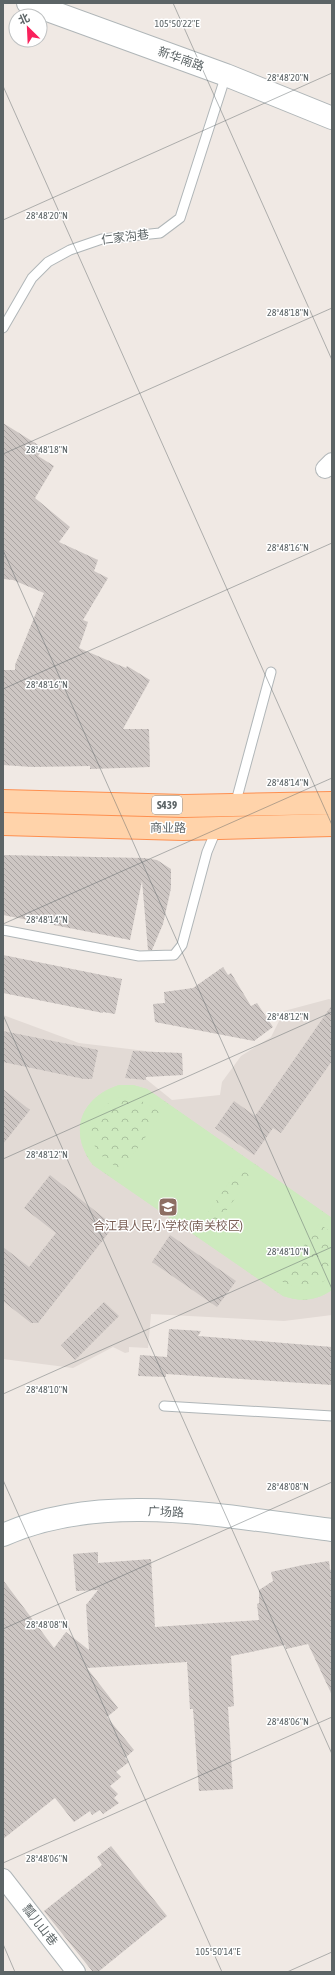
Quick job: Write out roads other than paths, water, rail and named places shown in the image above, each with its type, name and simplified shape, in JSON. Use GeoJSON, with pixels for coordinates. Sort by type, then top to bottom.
{"type":"FeatureCollection","features":[{"type":"Feature","properties":{"kind":"main road","name":"新华南路"},"geometry":{"type":"LineString","coordinates":[[28,3],[226,75],[332,118]]}},
{"type":"Feature","properties":{"kind":"main road","name":"商业路"},"geometry":{"type":"LineString","coordinates":[[3,801],[235,806],[332,803]]}},
{"type":"Feature","properties":{"kind":"main road","name":"商业路"},"geometry":{"type":"LineString","coordinates":[[3,824],[217,828],[332,825]]}},
{"type":"Feature","properties":{"kind":"main road","name":"广场路"},"geometry":{"type":"LineString","coordinates":[[3,1535],[31,1524],[64,1515],[99,1510],[186,1512],[332,1530]]}},
{"type":"Feature","properties":{"kind":"street","name":"瓢儿山巷"},"geometry":{"type":"LineString","coordinates":[[3,1878],[76,1972]]}},
{"type":"Feature","properties":{"kind":"lane","name":"仁家沟巷"},"geometry":{"type":"LineString","coordinates":[[3,328],[32,278],[48,262],[70,250],[102,239],[160,233],[180,218],[226,75]]}},
{"type":"Feature","properties":{"kind":"lane"},"geometry":{"type":"LineString","coordinates":[[3,930],[138,956],[174,955],[182,945],[207,852],[217,828],[235,806],[271,672]]}},
{"type":"Feature","properties":{"kind":"lane"},"geometry":{"type":"LineString","coordinates":[[164,1406],[332,1416]]}},
{"type":"Feature","properties":{"kind":"place","name":"合江县人民小学校(南关校区)"},"geometry":{"type":"Point","coordinates":[168,1207]}}]}
